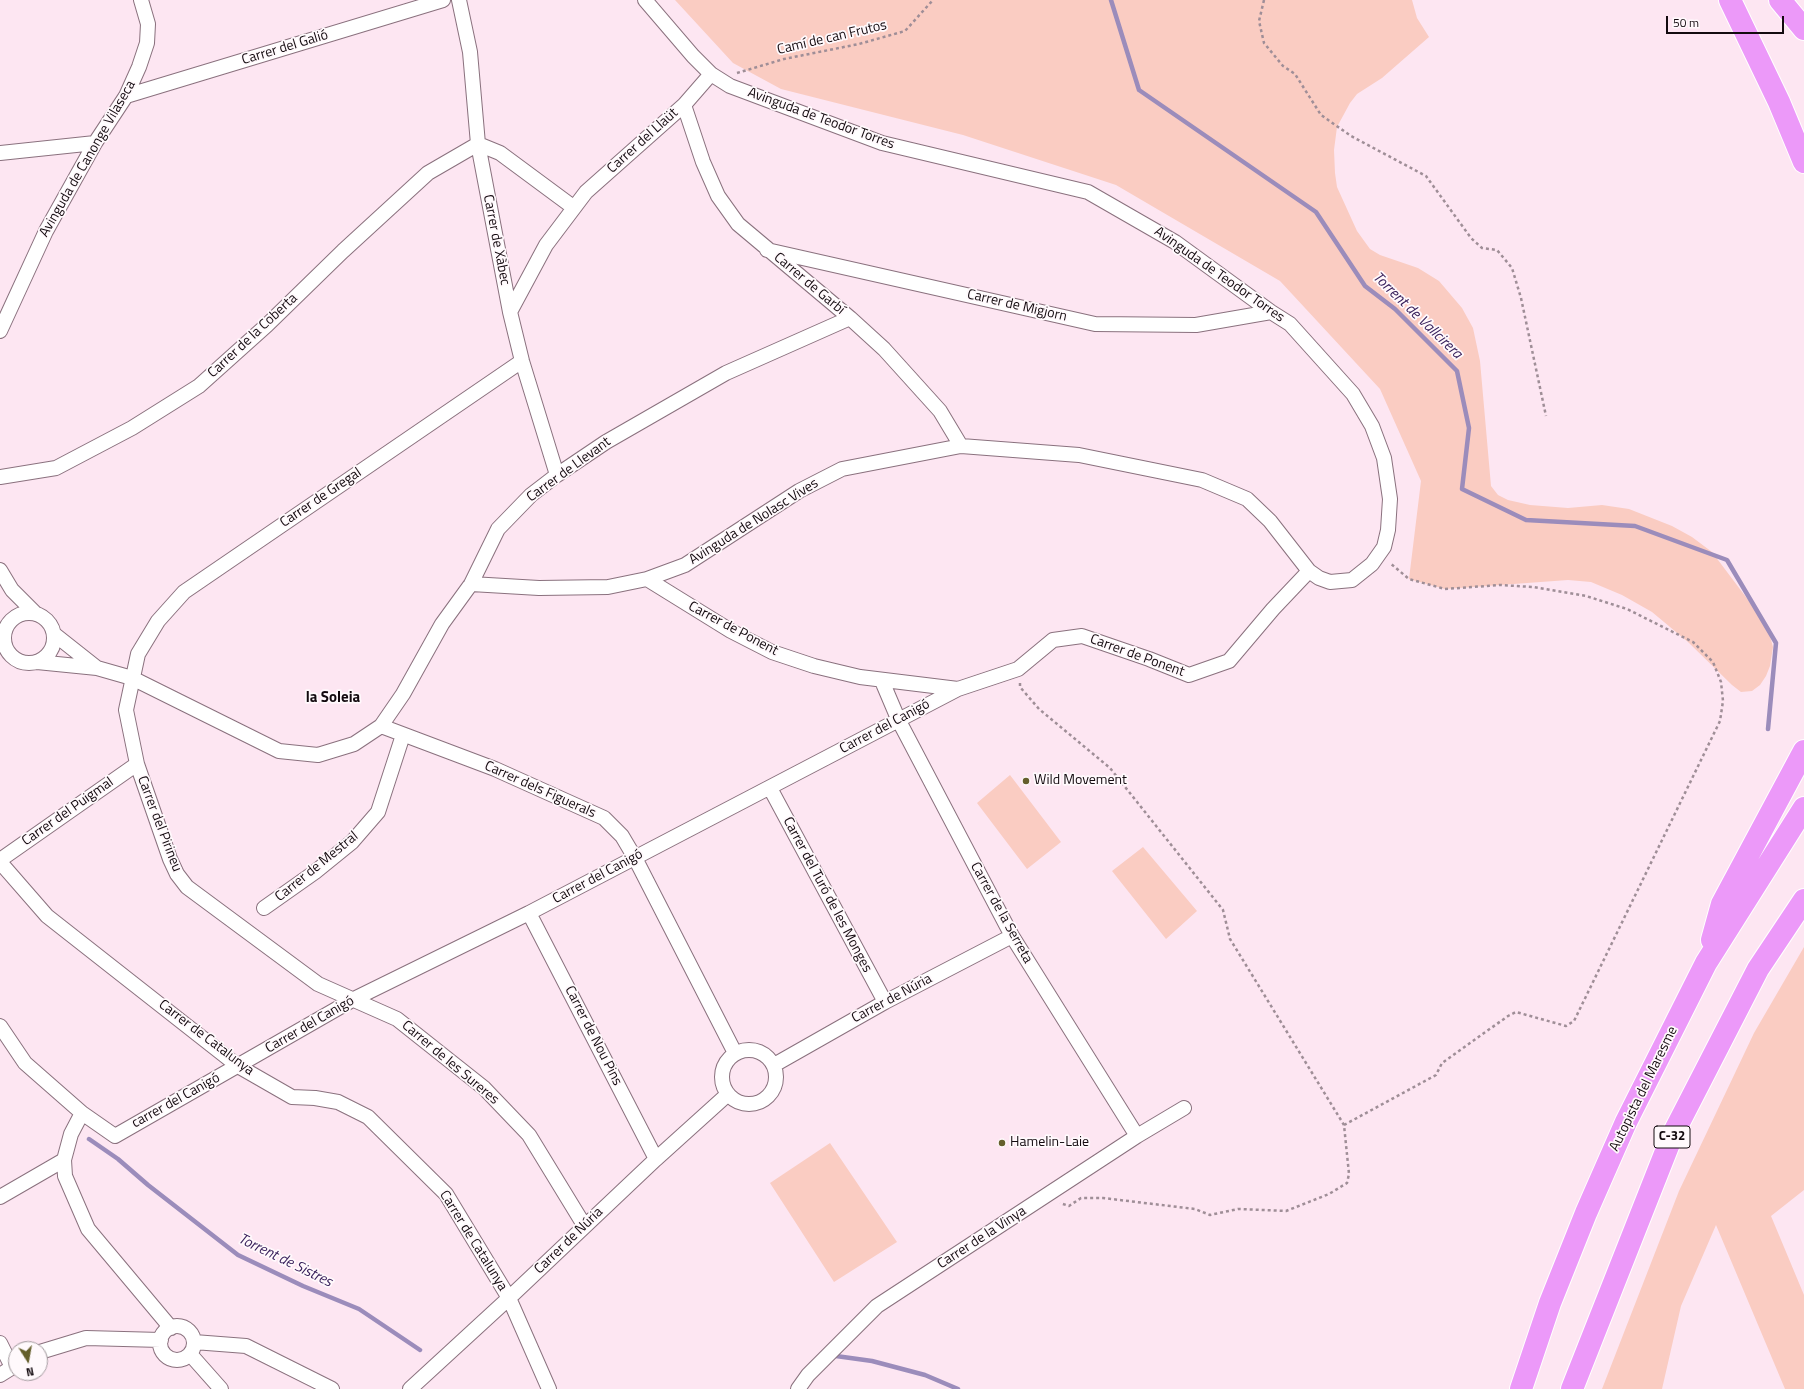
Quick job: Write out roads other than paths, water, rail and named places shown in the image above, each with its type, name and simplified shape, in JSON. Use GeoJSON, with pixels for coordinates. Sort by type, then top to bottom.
{"type":"FeatureCollection","features":[{"type":"Feature","properties":{"kind":"highway"},"geometry":{"type":"LineString","coordinates":[[1730,0],[1779,102],[1804,162]]}},
{"type":"Feature","properties":{"kind":"highway"},"geometry":{"type":"LineString","coordinates":[[1780,0],[1804,29]]}},
{"type":"Feature","properties":{"kind":"highway"},"geometry":{"type":"LineString","coordinates":[[1779,102],[1804,142]]}},
{"type":"Feature","properties":{"kind":"highway"},"geometry":{"type":"LineString","coordinates":[[1706,963],[1722,904],[1804,751]]}},
{"type":"Feature","properties":{"kind":"highway","name":"Autopista del Maresme"},"geometry":{"type":"LineString","coordinates":[[1521,1389],[1550,1303],[1586,1213],[1626,1122],[1706,963],[1804,808]]}},
{"type":"Feature","properties":{"kind":"highway","name":"C-32"},"geometry":{"type":"LineString","coordinates":[[1572,1389],[1672,1136],[1758,968],[1804,900]]}},
{"type":"Feature","properties":{"kind":"street","name":"Carrer del Galió"},"geometry":{"type":"LineString","coordinates":[[126,96],[443,0]]}},
{"type":"Feature","properties":{"kind":"street","name":"Carrer de Xàbec"},"geometry":{"type":"LineString","coordinates":[[459,0],[470,52],[478,144],[510,312],[522,361],[557,475]]}},
{"type":"Feature","properties":{"kind":"street","name":"Avinguda de Teodor Torres"},"geometry":{"type":"LineString","coordinates":[[645,0],[693,56],[711,74],[730,86],[882,143],[1088,192],[1175,242],[1270,312],[1290,324],[1354,394],[1372,426],[1384,458],[1390,499],[1388,530],[1384,547],[1372,564],[1352,580],[1330,582],[1319,578],[1309,571]]}},
{"type":"Feature","properties":{"kind":"street","name":"Avinguda de Canonge Vilaseca"},"geometry":{"type":"LineString","coordinates":[[0,331],[46,231],[95,142],[126,96],[139,67],[147,43],[148,24],[142,3]]}},
{"type":"Feature","properties":{"kind":"street","name":"Carrer del Llaüt"},"geometry":{"type":"LineString","coordinates":[[510,312],[546,245],[573,207],[586,192],[684,105],[711,74]]}},
{"type":"Feature","properties":{"kind":"street","name":"Carrer de Garbí"},"geometry":{"type":"LineString","coordinates":[[684,105],[703,162],[718,196],[738,224],[850,318],[884,349],[940,411],[961,446]]}},
{"type":"Feature","properties":{"kind":"street"},"geometry":{"type":"LineString","coordinates":[[0,153],[95,142]]}},
{"type":"Feature","properties":{"kind":"street"},"geometry":{"type":"LineString","coordinates":[[478,144],[500,153],[573,207]]}},
{"type":"Feature","properties":{"kind":"street","name":"Carrer de la Coberta"},"geometry":{"type":"LineString","coordinates":[[0,477],[56,468],[132,428],[199,386],[266,325],[343,251],[428,174],[478,144]]}},
{"type":"Feature","properties":{"kind":"street","name":"Carrer de Migjorn"},"geometry":{"type":"LineString","coordinates":[[768,250],[1095,324],[1196,325],[1270,312]]}},
{"type":"Feature","properties":{"kind":"street","name":"Carrer de Llevant"},"geometry":{"type":"LineString","coordinates":[[132,678],[278,751],[318,755],[354,744],[381,726],[403,694],[442,624],[471,584],[498,529],[531,495],[557,475],[606,442],[726,372],[850,318]]}},
{"type":"Feature","properties":{"kind":"street","name":"Carrer de Gregal"},"geometry":{"type":"LineString","coordinates":[[132,678],[138,654],[158,622],[184,592],[522,361]]}},
{"type":"Feature","properties":{"kind":"street","name":"Avinguda de Nolasc Vives"},"geometry":{"type":"LineString","coordinates":[[471,584],[539,588],[608,587],[647,579],[686,565],[798,491],[842,469],[961,446],[1079,455],[1202,480],[1247,499],[1270,521],[1309,571]]}},
{"type":"Feature","properties":{"kind":"street"},"geometry":{"type":"LineString","coordinates":[[0,570],[12,590],[35,613],[49,621],[54,634],[54,645],[50,652],[37,662]]}},
{"type":"Feature","properties":{"kind":"street","name":"Carrer de Ponent"},"geometry":{"type":"LineString","coordinates":[[647,579],[730,631],[772,652],[814,666],[882,681],[958,689],[1018,669],[1053,640],[1082,636],[1149,659],[1189,675],[1229,661],[1273,609],[1309,571]]}},
{"type":"Feature","properties":{"kind":"street"},"geometry":{"type":"LineString","coordinates":[[11,620],[12,590]]}},
{"type":"Feature","properties":{"kind":"street"},"geometry":{"type":"LineString","coordinates":[[20,662],[13,658],[7,651],[2,638],[6,627],[11,620],[26,612],[35,613]]}},
{"type":"Feature","properties":{"kind":"street"},"geometry":{"type":"LineString","coordinates":[[54,634],[97,668]]}},
{"type":"Feature","properties":{"kind":"street"},"geometry":{"type":"LineString","coordinates":[[0,658],[29,663],[37,662],[97,668],[132,678]]}},
{"type":"Feature","properties":{"kind":"street","name":"Carrer del Pirineu"},"geometry":{"type":"LineString","coordinates":[[132,678],[126,710],[137,764],[170,859],[177,874],[186,887],[318,984],[354,998]]}},
{"type":"Feature","properties":{"kind":"street","name":"Carrer de la Serreta"},"geometry":{"type":"LineString","coordinates":[[882,681],[899,721],[1012,936],[1136,1136]]}},
{"type":"Feature","properties":{"kind":"street","name":"Carrer del Canigó"},"geometry":{"type":"LineString","coordinates":[[238,1066],[354,998],[529,913],[958,689]]}},
{"type":"Feature","properties":{"kind":"street","name":"Carrer dels Figuerals"},"geometry":{"type":"LineString","coordinates":[[381,726],[495,769],[604,818],[622,836],[635,858],[735,1053]]}},
{"type":"Feature","properties":{"kind":"street","name":"Carrer de Mestral"},"geometry":{"type":"LineString","coordinates":[[264,908],[315,872],[352,842],[378,812],[403,735]]}},
{"type":"Feature","properties":{"kind":"street","name":"Carrer del Puigmal"},"geometry":{"type":"LineString","coordinates":[[0,861],[137,764]]}},
{"type":"Feature","properties":{"kind":"street","name":"Carrer del Turó de les Monges"},"geometry":{"type":"LineString","coordinates":[[770,788],[885,1002]]}},
{"type":"Feature","properties":{"kind":"street","name":"Carrer de Catalunya"},"geometry":{"type":"LineString","coordinates":[[0,861],[47,916],[238,1066],[292,1097],[315,1098],[338,1102],[368,1117],[446,1194],[509,1298]]}},
{"type":"Feature","properties":{"kind":"street","name":"Carrer de Nou Pins"},"geometry":{"type":"LineString","coordinates":[[529,913],[656,1158]]}},
{"type":"Feature","properties":{"kind":"street","name":"Carrer de Núria"},"geometry":{"type":"LineString","coordinates":[[774,1065],[885,1002],[1012,936]]}},
{"type":"Feature","properties":{"kind":"street","name":"Carrer de les Sureres"},"geometry":{"type":"LineString","coordinates":[[354,998],[398,1019],[484,1088],[529,1135],[584,1226]]}},
{"type":"Feature","properties":{"kind":"street"},"geometry":{"type":"LineString","coordinates":[[0,1026],[25,1063],[82,1113],[71,1134],[64,1160],[65,1176],[88,1229],[171,1328]]}},
{"type":"Feature","properties":{"kind":"street"},"geometry":{"type":"LineString","coordinates":[[746,1049],[754,1050],[769,1058],[774,1065],[776,1074],[772,1091],[759,1102],[750,1104],[742,1103],[728,1094],[724,1088],[722,1074],[726,1061],[735,1053],[746,1049]]}},
{"type":"Feature","properties":{"kind":"street","name":"carrer del Canigó"},"geometry":{"type":"LineString","coordinates":[[82,1113],[115,1136],[238,1066]]}},
{"type":"Feature","properties":{"kind":"street","name":"Carrer de Núria"},"geometry":{"type":"LineString","coordinates":[[410,1389],[509,1298],[656,1158],[728,1094]]}},
{"type":"Feature","properties":{"kind":"street","name":"Carrer de la Vinya"},"geometry":{"type":"LineString","coordinates":[[798,1389],[808,1375],[877,1306],[1136,1136],[1184,1108]]}},
{"type":"Feature","properties":{"kind":"street"},"geometry":{"type":"LineString","coordinates":[[2,1192],[64,1160]]}},
{"type":"Feature","properties":{"kind":"street"},"geometry":{"type":"LineString","coordinates":[[509,1298],[548,1389]]}},
{"type":"Feature","properties":{"kind":"street"},"geometry":{"type":"LineString","coordinates":[[221,1389],[192,1348],[190,1332],[181,1327],[171,1328],[166,1331],[161,1340],[162,1350],[170,1358],[181,1359],[192,1348],[246,1346],[332,1389]]}},
{"type":"Feature","properties":{"kind":"street"},"geometry":{"type":"LineString","coordinates":[[48,1350],[86,1338],[161,1340]]}},
{"type":"Feature","properties":{"kind":"street"},"geometry":{"type":"LineString","coordinates":[[0,1343],[8,1356]]}},
{"type":"Feature","properties":{"kind":"waterway","name":"Torrent de Vallcirera"},"geometry":{"type":"LineString","coordinates":[[1111,0],[1139,90],[1316,212],[1365,286],[1395,309],[1457,371],[1469,428],[1462,489],[1526,520],[1635,526],[1727,560],[1776,643],[1768,729]]}},
{"type":"Feature","properties":{"kind":"waterway","name":"Torrent de Sistres"},"geometry":{"type":"LineString","coordinates":[[89,1139],[118,1159],[148,1185],[238,1255],[303,1286],[359,1309],[420,1350]]}},
{"type":"Feature","properties":{"kind":"waterway","name":"Torrent de Sistres"},"geometry":{"type":"LineString","coordinates":[[836,1356],[872,1361],[925,1375],[958,1389]]}},
{"type":"Feature","properties":{"kind":"place","name":"Wild Movement"},"geometry":{"type":"Point","coordinates":[1026,781]}},
{"type":"Feature","properties":{"kind":"place","name":"Hamelin-Laie"},"geometry":{"type":"Point","coordinates":[1002,1143]}},
{"type":"Feature","properties":{"kind":"district","name":"la Soleia"},"geometry":{"type":"Point","coordinates":[333,698]}}]}
